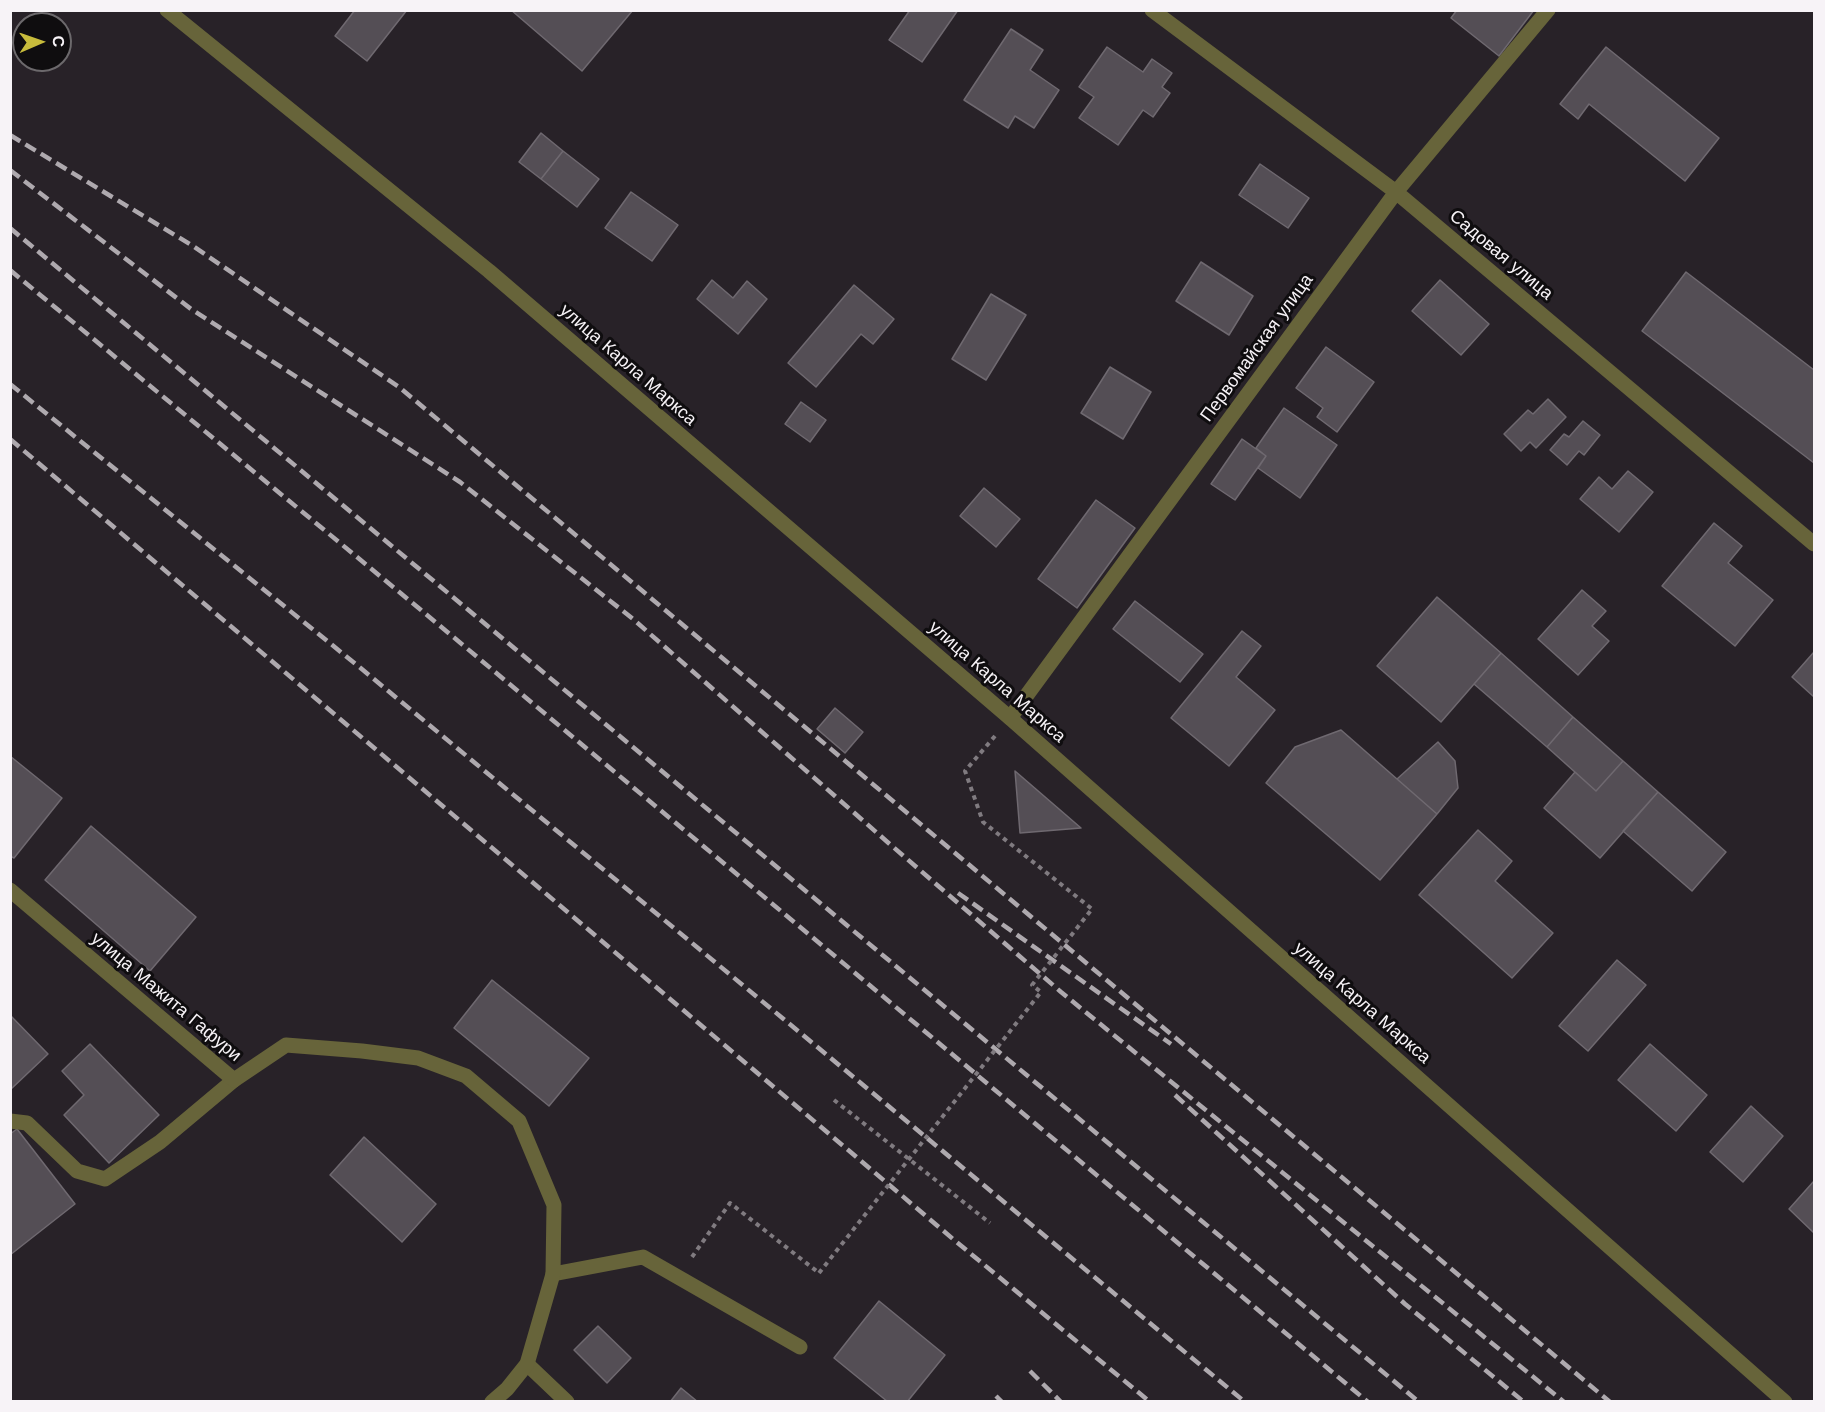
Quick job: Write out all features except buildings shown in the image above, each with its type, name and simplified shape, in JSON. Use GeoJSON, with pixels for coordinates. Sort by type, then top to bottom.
{"type":"FeatureCollection","features":[{"type":"Feature","properties":{"kind":"street","name":"улица Карла Маркса"},"geometry":{"type":"LineString","coordinates":[[166,10],[489,271],[1010,718],[1785,1401]]}},
{"type":"Feature","properties":{"kind":"street","name":"Садовая улица"},"geometry":{"type":"LineString","coordinates":[[1152,10],[1396,192],[1815,544]]}},
{"type":"Feature","properties":{"kind":"street","name":"Первомайская улица"},"geometry":{"type":"LineString","coordinates":[[1010,718],[1396,192],[1548,10]]}},
{"type":"Feature","properties":{"kind":"street","name":"улица Мажита Гафури"},"geometry":{"type":"LineString","coordinates":[[10,890],[234,1080],[286,1045],[418,1058],[466,1076],[519,1121],[554,1205],[553,1274],[527,1364],[507,1389],[492,1401]]}},
{"type":"Feature","properties":{"kind":"street"},"geometry":{"type":"LineString","coordinates":[[10,1121],[27,1123],[77,1171],[105,1179],[160,1142],[234,1080]]}},
{"type":"Feature","properties":{"kind":"street"},"geometry":{"type":"LineString","coordinates":[[553,1274],[643,1257],[800,1347]]}},
{"type":"Feature","properties":{"kind":"street"},"geometry":{"type":"LineString","coordinates":[[527,1364],[567,1401]]}},
{"type":"Feature","properties":{"kind":"path"},"geometry":{"type":"LineString","coordinates":[[678,1277],[730,1203],[819,1273],[1041,992],[1032,985],[1092,909],[983,822],[965,771],[1010,718]]}},
{"type":"Feature","properties":{"kind":"path"},"geometry":{"type":"LineString","coordinates":[[834,1100],[990,1223]]}},
{"type":"Feature","properties":{"kind":"railway"},"geometry":{"type":"LineString","coordinates":[[10,135],[193,246],[399,387],[1610,1402]]}},
{"type":"Feature","properties":{"kind":"railway"},"geometry":{"type":"LineString","coordinates":[[10,170],[191,309],[460,482],[633,619],[1061,992],[1564,1402]]}},
{"type":"Feature","properties":{"kind":"railway"},"geometry":{"type":"LineString","coordinates":[[10,228],[1419,1402]]}},
{"type":"Feature","properties":{"kind":"railway"},"geometry":{"type":"LineString","coordinates":[[10,270],[421,610],[1368,1402]]}},
{"type":"Feature","properties":{"kind":"railway"},"geometry":{"type":"LineString","coordinates":[[10,384],[363,670],[1245,1402]]}},
{"type":"Feature","properties":{"kind":"railway"},"geometry":{"type":"LineString","coordinates":[[10,439],[953,1239],[1150,1402]]}},
{"type":"Feature","properties":{"kind":"railway"},"geometry":{"type":"LineString","coordinates":[[958,893],[1171,1044]]}},
{"type":"Feature","properties":{"kind":"railway"},"geometry":{"type":"LineString","coordinates":[[1175,1095],[1405,1304],[1524,1402]]}},
{"type":"Feature","properties":{"kind":"railway"},"geometry":{"type":"LineString","coordinates":[[1030,1371],[1061,1402]]}},
{"type":"Feature","properties":{"kind":"railway"},"geometry":{"type":"LineString","coordinates":[[996,1396],[1002,1402]]}}]}
